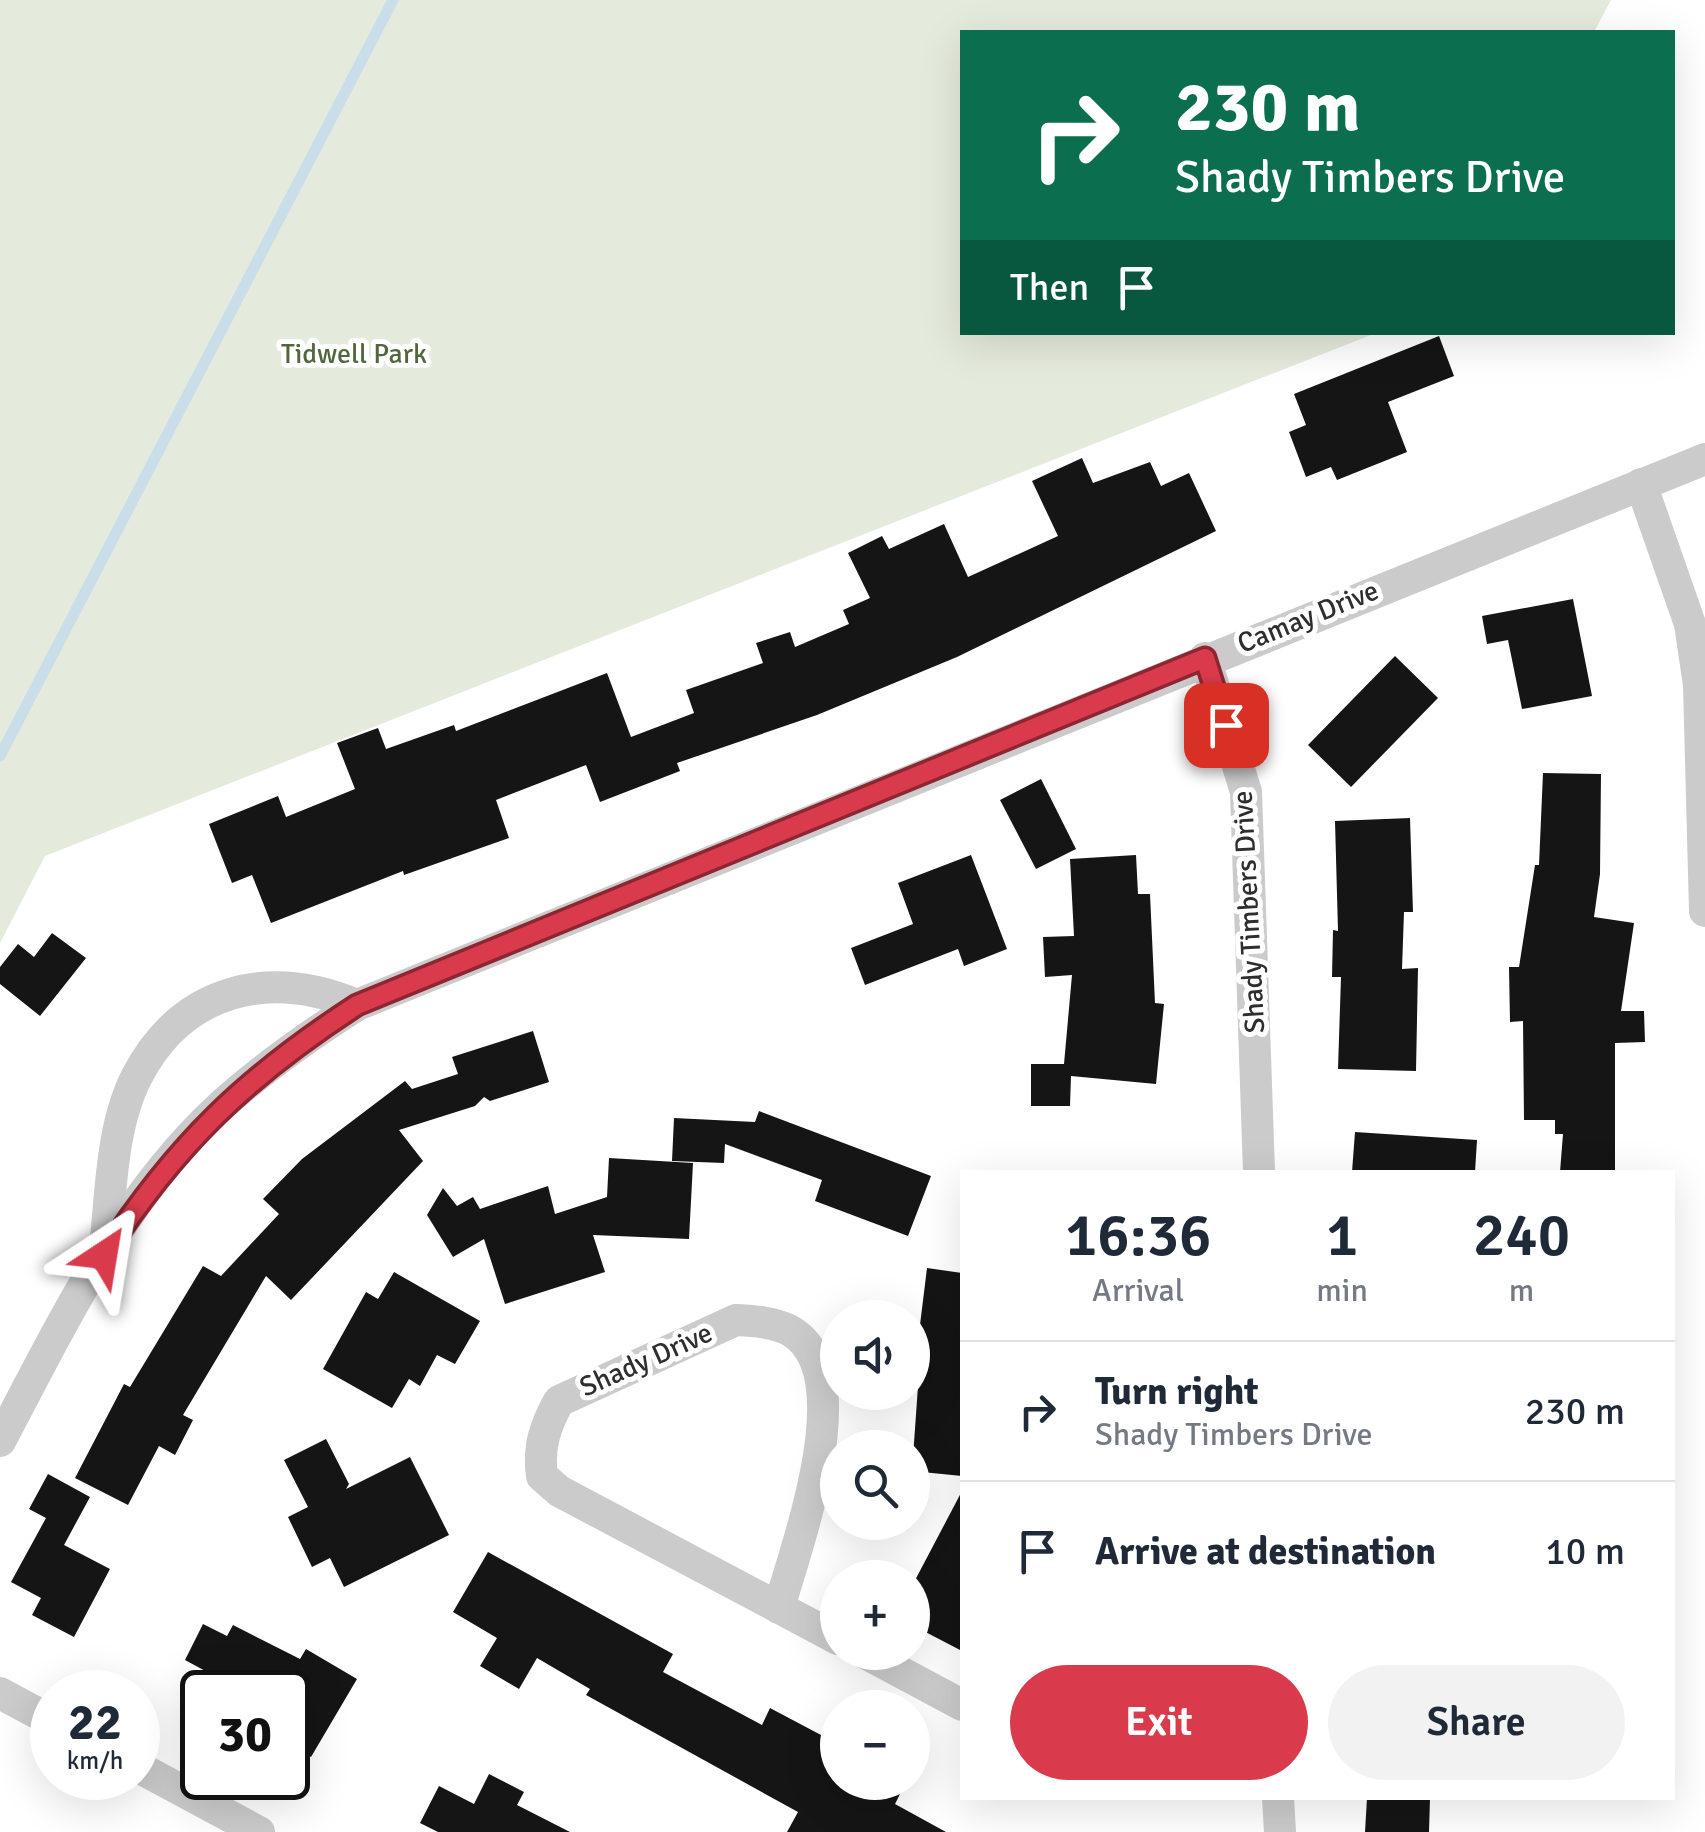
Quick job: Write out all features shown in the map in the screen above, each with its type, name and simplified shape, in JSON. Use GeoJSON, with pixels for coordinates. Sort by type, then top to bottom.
{"type":"FeatureCollection","features":[{"type":"Feature","properties":{"kind":"street","name":"Camay Drive"},"geometry":{"type":"LineString","coordinates":[[0,1441],[104,1255],[168,1164],[221,1106],[300,1042],[357,1005],[1205,658],[1705,459]]}},
{"type":"Feature","properties":{"kind":"street"},"geometry":{"type":"LineString","coordinates":[[1641,484],[1690,624],[1698,684],[1705,906]]}},
{"type":"Feature","properties":{"kind":"street","name":"Shady Timbers Drive"},"geometry":{"type":"LineString","coordinates":[[1205,658],[1246,792],[1260,1170]]}},
{"type":"Feature","properties":{"kind":"street","name":"Camay Drive"},"geometry":{"type":"LineString","coordinates":[[104,1255],[123,1122],[136,1078],[170,1028],[215,997],[265,986],[319,989],[357,1005]]}},
{"type":"Feature","properties":{"kind":"street","name":"Shady Drive"},"geometry":{"type":"LineString","coordinates":[[779,1608],[817,1468],[823,1413],[821,1373],[808,1349],[790,1330],[736,1320],[559,1401],[546,1424],[539,1455],[542,1476],[559,1491],[779,1608],[820,1630]]}},
{"type":"Feature","properties":{"kind":"street"},"geometry":{"type":"LineString","coordinates":[[897,1670],[960,1704]]}},
{"type":"Feature","properties":{"kind":"street"},"geometry":{"type":"LineString","coordinates":[[0,1693],[30,1709]]}},
{"type":"Feature","properties":{"kind":"street"},"geometry":{"type":"LineString","coordinates":[[160,1779],[259,1832]]}},
{"type":"Feature","properties":{"kind":"street"},"geometry":{"type":"LineString","coordinates":[[1278,1800],[1280,1832]]}},
{"type":"Feature","properties":{"kind":"green space","name":"Tidwell Park"},"geometry":{"type":"Polygon","coordinates":[[[0,0],[1611,0],[1595,30],[960,30],[960,335],[1371,335],[45,856],[0,943],[0,0]]]}},
{"type":"Feature","properties":{"kind":"building"},"geometry":{"type":"Polygon","coordinates":[[[1439,336],[1454,376],[1388,402],[1407,452],[1337,480],[1331,467],[1306,477],[1289,432],[1306,425],[1294,394],[1439,336]]]}},
{"type":"Feature","properties":{"kind":"building"},"geometry":{"type":"Polygon","coordinates":[[[1082,458],[1093,483],[1150,462],[1161,486],[1189,473],[1216,531],[957,657],[817,715],[677,763],[680,771],[600,802],[586,765],[496,800],[509,838],[404,875],[403,871],[271,923],[252,875],[232,883],[209,824],[278,796],[286,817],[355,789],[337,743],[378,728],[386,749],[454,725],[456,731],[607,673],[631,737],[694,713],[686,690],[763,663],[756,643],[790,632],[795,647],[849,624],[843,610],[870,598],[848,553],[882,536],[889,549],[944,524],[968,577],[1058,536],[1032,481],[1082,458]]]}},
{"type":"Feature","properties":{"kind":"building"},"geometry":{"type":"Polygon","coordinates":[[[1573,599],[1592,696],[1522,709],[1508,640],[1487,644],[1482,616],[1573,599]]]}},
{"type":"Feature","properties":{"kind":"building"},"geometry":{"type":"Polygon","coordinates":[[[1395,656],[1438,698],[1351,787],[1308,745],[1395,656]]]}},
{"type":"Feature","properties":{"kind":"building"},"geometry":{"type":"Polygon","coordinates":[[[1543,773],[1601,774],[1600,874],[1594,917],[1634,923],[1621,1011],[1644,1011],[1645,1042],[1615,1043],[1615,1170],[1560,1170],[1563,1134],[1555,1134],[1555,1120],[1524,1120],[1523,1021],[1510,1022],[1509,967],[1519,967],[1535,865],[1539,865],[1543,773]]]}},
{"type":"Feature","properties":{"kind":"building"},"geometry":{"type":"Polygon","coordinates":[[[1041,779],[1076,849],[1036,869],[1000,800],[1041,779]]]}},
{"type":"Feature","properties":{"kind":"building"},"geometry":{"type":"Polygon","coordinates":[[[1410,818],[1413,912],[1404,912],[1402,969],[1418,968],[1416,1071],[1338,1069],[1341,977],[1332,977],[1333,930],[1338,931],[1335,821],[1410,818]]]}},
{"type":"Feature","properties":{"kind":"building"},"geometry":{"type":"Polygon","coordinates":[[[971,855],[1007,949],[964,966],[958,949],[865,985],[851,948],[913,924],[898,883],[971,855]]]}},
{"type":"Feature","properties":{"kind":"building"},"geometry":{"type":"Polygon","coordinates":[[[1136,855],[1138,894],[1150,894],[1155,1003],[1164,1004],[1156,1084],[1071,1076],[1070,1106],[1031,1106],[1031,1064],[1064,1064],[1072,975],[1045,977],[1043,937],[1074,936],[1070,859],[1136,855]]]}},
{"type":"Feature","properties":{"kind":"building"},"geometry":{"type":"Polygon","coordinates":[[[52,933],[86,958],[40,1016],[0,984],[0,967],[18,944],[34,957],[52,933]]]}},
{"type":"Feature","properties":{"kind":"building"},"geometry":{"type":"Polygon","coordinates":[[[533,1031],[549,1082],[490,1101],[484,1097],[475,1106],[399,1130],[423,1161],[291,1300],[266,1276],[183,1415],[193,1420],[175,1455],[159,1446],[128,1505],[75,1478],[124,1384],[130,1387],[203,1266],[221,1276],[279,1214],[263,1199],[302,1159],[405,1081],[412,1089],[458,1074],[452,1057],[533,1031]]]}},
{"type":"Feature","properties":{"kind":"building"},"geometry":{"type":"Polygon","coordinates":[[[759,1111],[931,1176],[908,1236],[815,1201],[822,1180],[725,1144],[724,1163],[672,1161],[674,1118],[755,1122],[759,1111]]]}},
{"type":"Feature","properties":{"kind":"building"},"geometry":{"type":"Polygon","coordinates":[[[1355,1132],[1477,1140],[1475,1170],[1352,1170],[1355,1132]]]}},
{"type":"Feature","properties":{"kind":"building"},"geometry":{"type":"Polygon","coordinates":[[[609,1158],[693,1163],[689,1239],[593,1235],[605,1272],[505,1304],[484,1239],[453,1257],[427,1215],[443,1188],[457,1206],[473,1197],[480,1209],[548,1186],[555,1214],[607,1197],[609,1158]]]}},
{"type":"Feature","properties":{"kind":"building"},"geometry":{"type":"Polygon","coordinates":[[[927,1268],[960,1273],[960,1476],[930,1473],[930,1430],[915,1430],[916,1410],[930,1410],[930,1300],[923,1300],[927,1268]]]}},
{"type":"Feature","properties":{"kind":"building"},"geometry":{"type":"Polygon","coordinates":[[[394,1272],[480,1321],[455,1364],[437,1355],[420,1386],[409,1379],[392,1408],[323,1369],[366,1292],[378,1299],[394,1272]]]}},
{"type":"Feature","properties":{"kind":"building"},"geometry":{"type":"Polygon","coordinates":[[[326,1439],[349,1484],[346,1489],[410,1457],[449,1535],[344,1587],[330,1558],[312,1567],[288,1517],[308,1507],[284,1460],[326,1439]]]}},
{"type":"Feature","properties":{"kind":"building"},"geometry":{"type":"Polygon","coordinates":[[[48,1474],[90,1497],[64,1545],[110,1569],[74,1637],[32,1615],[41,1598],[11,1582],[46,1518],[29,1509],[48,1474]]]}},
{"type":"Feature","properties":{"kind":"building"},"geometry":{"type":"Polygon","coordinates":[[[960,1495],[960,1650],[930,1634],[930,1560],[926,1560],[960,1495]]]}},
{"type":"Feature","properties":{"kind":"building"},"geometry":{"type":"Polygon","coordinates":[[[488,1552],[673,1654],[663,1672],[762,1725],[770,1708],[820,1734],[820,1800],[897,1800],[895,1804],[946,1832],[787,1832],[798,1812],[586,1695],[590,1689],[537,1658],[519,1689],[480,1666],[497,1638],[453,1612],[488,1552]]]}},
{"type":"Feature","properties":{"kind":"building"},"geometry":{"type":"Polygon","coordinates":[[[203,1624],[227,1636],[233,1625],[300,1659],[306,1649],[357,1679],[311,1757],[310,1670],[204,1670],[185,1660],[203,1624]]]}},
{"type":"Feature","properties":{"kind":"building"},"geometry":{"type":"Polygon","coordinates":[[[489,1774],[524,1792],[517,1805],[570,1832],[438,1832],[420,1823],[439,1786],[474,1804],[489,1774]]]}},
{"type":"Feature","properties":{"kind":"building"},"geometry":{"type":"Polygon","coordinates":[[[1367,1800],[1430,1800],[1429,1832],[1365,1832],[1367,1800]]]}},
{"type":"Feature","properties":{"kind":"waterway"},"geometry":{"type":"LineString","coordinates":[[0,756],[393,0]]}},
{"type":"Feature","properties":{"kind":"route"},"geometry":{"type":"LineString","coordinates":[[104,1255],[168,1164],[221,1106],[300,1042],[357,1005],[1205,658],[1226,725]]}}]}
